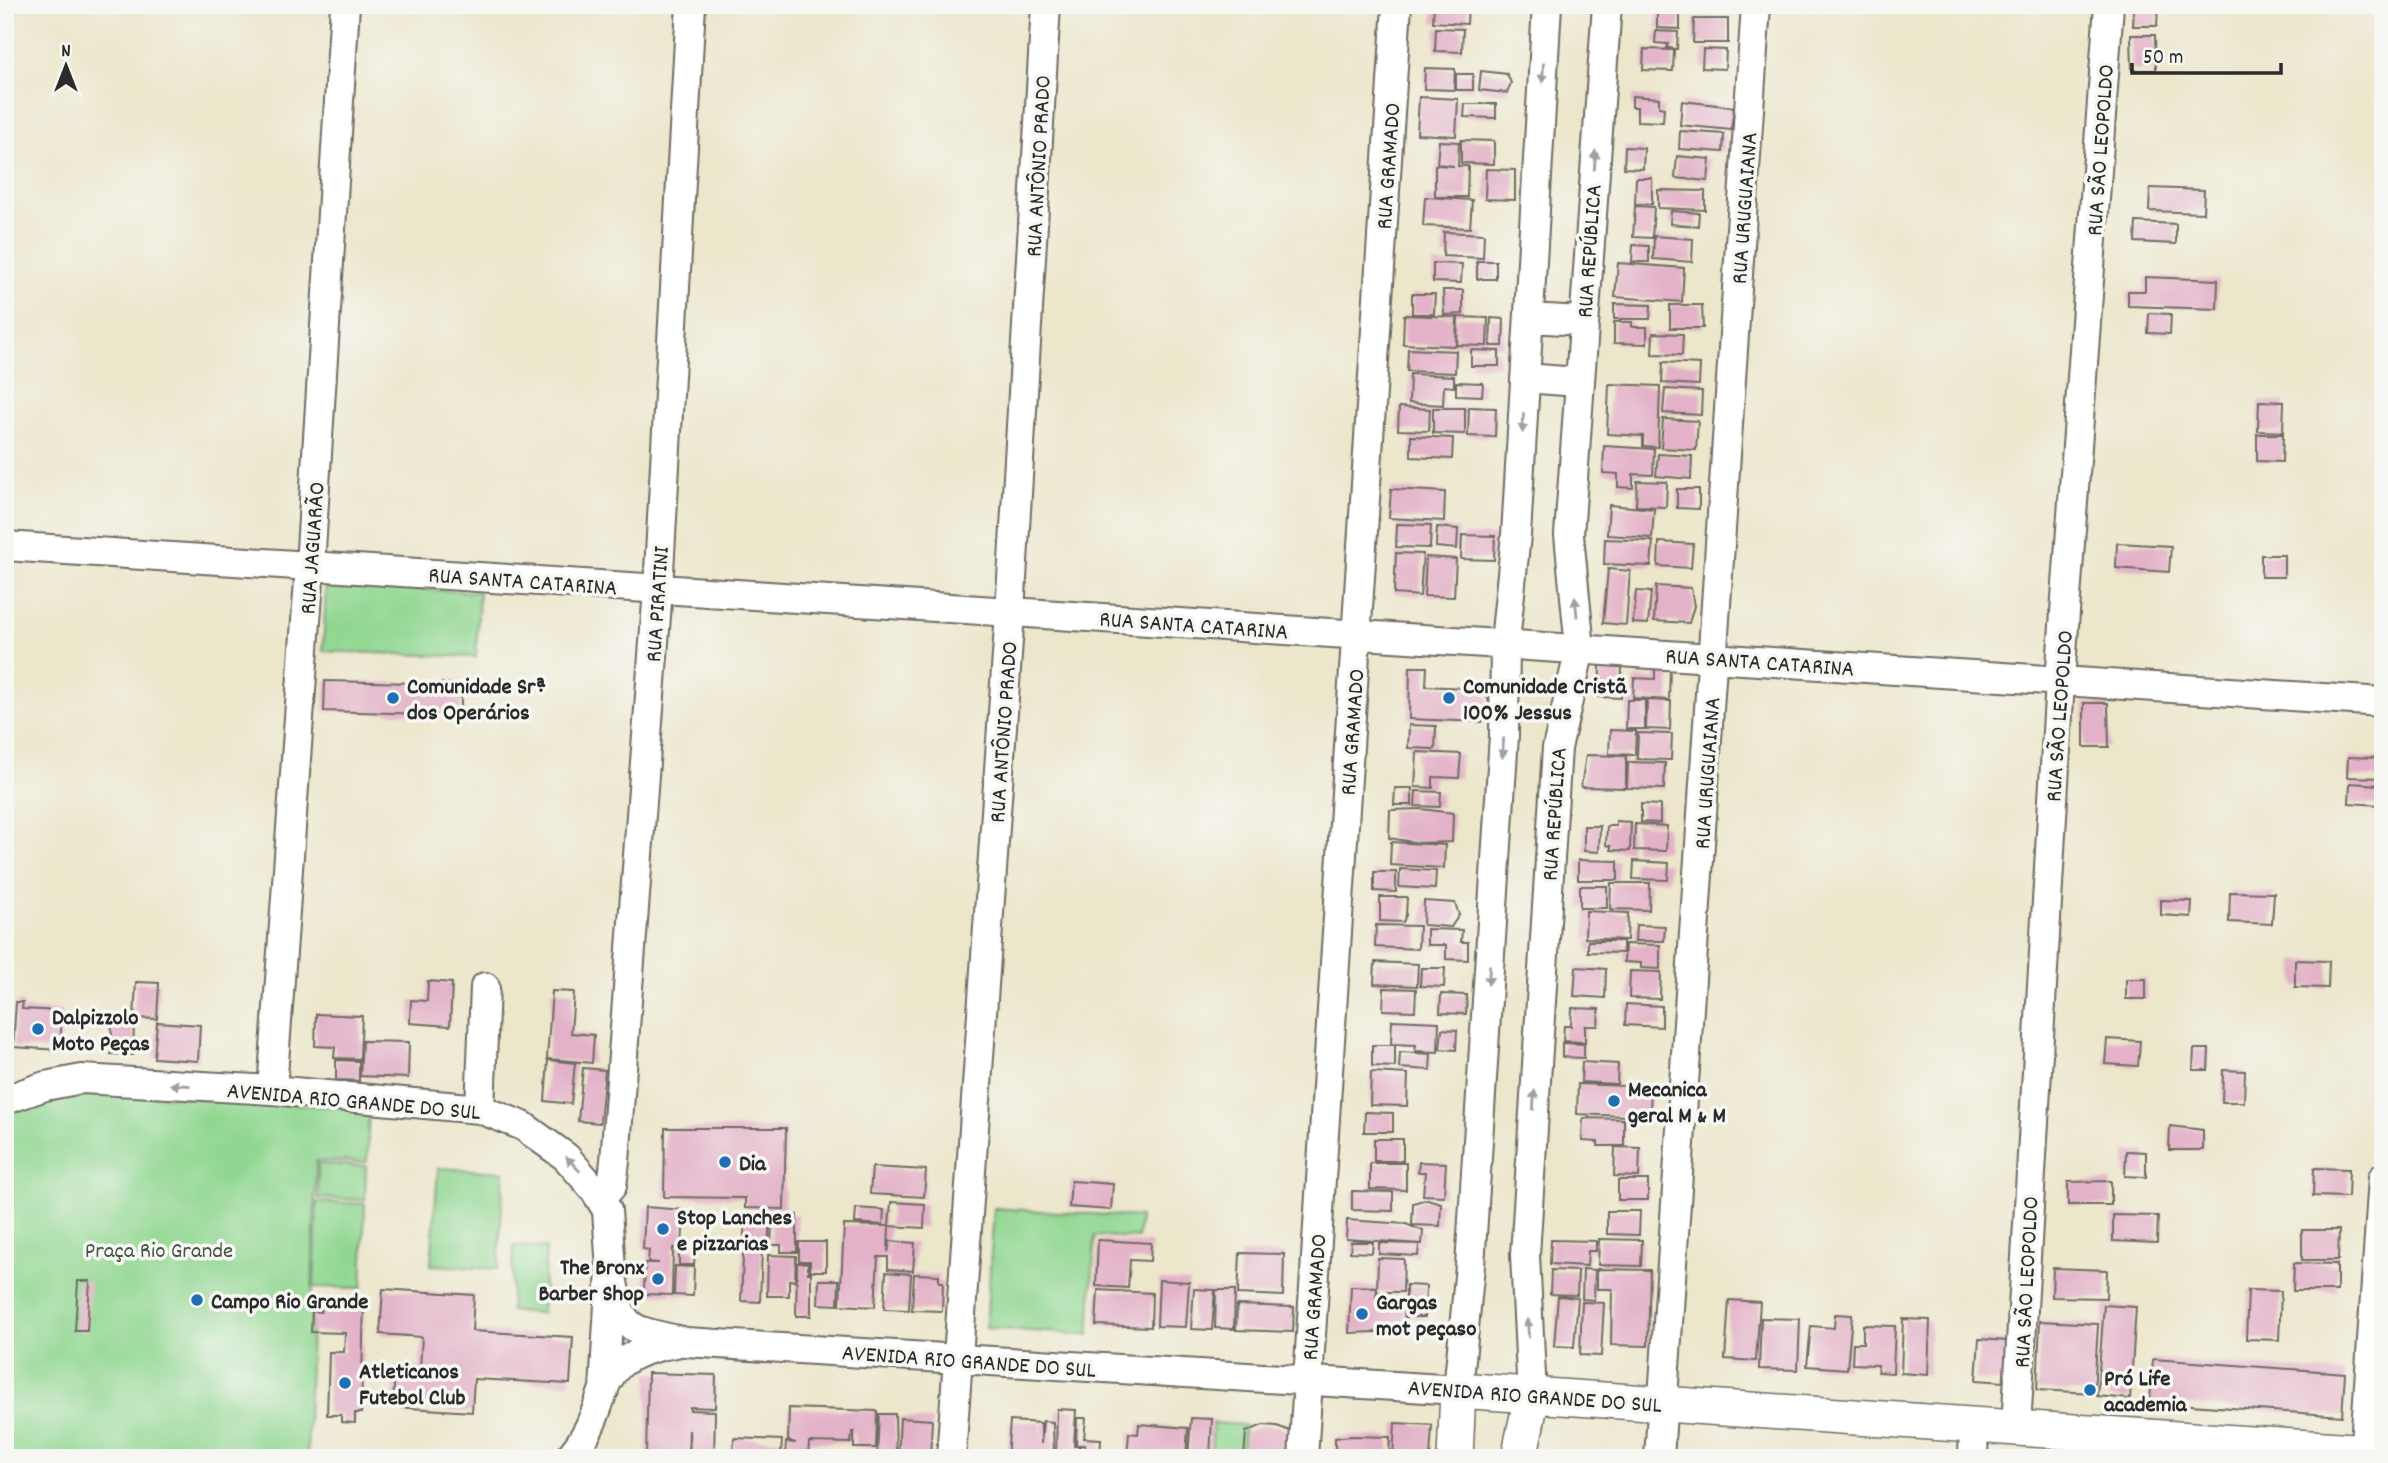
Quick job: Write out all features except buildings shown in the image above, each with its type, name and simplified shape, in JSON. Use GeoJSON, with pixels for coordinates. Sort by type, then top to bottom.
{"type":"FeatureCollection","features":[{"type":"Feature","properties":{"kind":"main road","name":"AVENIDA RIO GRANDE DO SUL"},"geometry":{"type":"LineString","coordinates":[[1458,1390],[1663,1403],[1974,1441],[2017,1427],[2371,1454]]}},
{"type":"Feature","properties":{"kind":"main road"},"geometry":{"type":"LineString","coordinates":[[1455,1458],[1458,1390]]}},
{"type":"Feature","properties":{"kind":"main road","name":"RUA REPÚBLICA"},"geometry":{"type":"LineString","coordinates":[[1519,1458],[1532,1396]]}},
{"type":"Feature","properties":{"kind":"street","name":"RUA JAGUARÃO"},"geometry":{"type":"LineString","coordinates":[[272,1090],[310,566],[345,5]]}},
{"type":"Feature","properties":{"kind":"street","name":"RUA PIRATINI"},"geometry":{"type":"LineString","coordinates":[[601,1198],[612,1186],[615,1161],[658,589],[691,5]]}},
{"type":"Feature","properties":{"kind":"street","name":"RUA ANTÔNIO PRADO"},"geometry":{"type":"LineString","coordinates":[[951,1458],[1010,612],[1046,5]]}},
{"type":"Feature","properties":{"kind":"street","name":"RUA GRAMADO"},"geometry":{"type":"LineString","coordinates":[[1303,1458],[1397,5]]}},
{"type":"Feature","properties":{"kind":"street"},"geometry":{"type":"LineString","coordinates":[[1458,1390],[1470,1266],[1502,763],[1505,642],[1516,535],[1547,5]]}},
{"type":"Feature","properties":{"kind":"street","name":"RUA REPÚBLICA"},"geometry":{"type":"LineString","coordinates":[[1532,1396],[1525,1255],[1557,748],[1580,649],[1569,535],[1606,5]]}},
{"type":"Feature","properties":{"kind":"street","name":"RUA URUGUAIANA"},"geometry":{"type":"LineString","coordinates":[[1659,1458],[1756,5]]}},
{"type":"Feature","properties":{"kind":"street","name":"RUA SÃO LEOPOLDO"},"geometry":{"type":"LineString","coordinates":[[2017,1427],[2060,681],[2109,5]]}},
{"type":"Feature","properties":{"kind":"street"},"geometry":{"type":"LineString","coordinates":[[1529,318],[1582,321]]}},
{"type":"Feature","properties":{"kind":"street"},"geometry":{"type":"LineString","coordinates":[[1525,378],[1578,382]]}},
{"type":"Feature","properties":{"kind":"street","name":"RUA SANTA CATARINA"},"geometry":{"type":"LineString","coordinates":[[5,546],[1358,635],[1505,642],[2383,702]]}},
{"type":"Feature","properties":{"kind":"street"},"geometry":{"type":"LineString","coordinates":[[480,1110],[485,987]]}},
{"type":"Feature","properties":{"kind":"street","name":"AVENIDA RIO GRANDE DO SUL"},"geometry":{"type":"LineString","coordinates":[[5,1100],[45,1086],[82,1079],[272,1090],[480,1110],[523,1126],[554,1145],[601,1198],[608,1216],[611,1270],[617,1309],[624,1319],[642,1332],[686,1342],[1458,1390]]}},
{"type":"Feature","properties":{"kind":"street"},"geometry":{"type":"LineString","coordinates":[[2371,1454],[2383,1178]]}},
{"type":"Feature","properties":{"kind":"street","name":"AVENIDA RIO GRANDE DO SUL"},"geometry":{"type":"LineString","coordinates":[[604,1390],[611,1270]]}},
{"type":"Feature","properties":{"kind":"street","name":"AVENIDA RIO GRANDE DO SUL"},"geometry":{"type":"LineString","coordinates":[[583,1451],[611,1372],[621,1361],[651,1348],[686,1342]]}},
{"type":"Feature","properties":{"kind":"green space"},"geometry":{"type":"Polygon","coordinates":[[[326,586],[479,592],[476,657],[323,651],[326,586]]]}},
{"type":"Feature","properties":{"kind":"green space","name":"Praça Rio Grande"},"geometry":{"type":"Polygon","coordinates":[[[59,1089],[369,1109],[367,1162],[316,1161],[307,1458],[5,1458],[5,1106],[59,1089]]]}},
{"type":"Feature","properties":{"kind":"green space"},"geometry":{"type":"Polygon","coordinates":[[[318,1164],[366,1166],[365,1200],[318,1198],[318,1164]]]}},
{"type":"Feature","properties":{"kind":"green space"},"geometry":{"type":"Polygon","coordinates":[[[438,1168],[504,1172],[498,1269],[431,1265],[438,1168]]]}},
{"type":"Feature","properties":{"kind":"green space"},"geometry":{"type":"Polygon","coordinates":[[[317,1202],[365,1204],[362,1288],[314,1287],[317,1202]]]}},
{"type":"Feature","properties":{"kind":"green space"},"geometry":{"type":"Polygon","coordinates":[[[994,1208],[1140,1217],[1138,1238],[1095,1236],[1089,1335],[986,1328],[994,1208]]]}},
{"type":"Feature","properties":{"kind":"green space"},"geometry":{"type":"Polygon","coordinates":[[[514,1246],[546,1248],[542,1313],[510,1311],[514,1246]]]}},
{"type":"Feature","properties":{"kind":"green space"},"geometry":{"type":"Polygon","coordinates":[[[1213,1423],[1244,1425],[1242,1458],[1211,1458],[1213,1423]]]}},
{"type":"Feature","properties":{"kind":"place","name":"Comunidade Srª dos Operários"},"geometry":{"type":"Point","coordinates":[393,698]}},
{"type":"Feature","properties":{"kind":"place","name":"Comunidade Cristã 100% Jessus"},"geometry":{"type":"Point","coordinates":[1449,698]}},
{"type":"Feature","properties":{"kind":"place","name":"Dalpizzolo Moto Peças"},"geometry":{"type":"Point","coordinates":[38,1029]}},
{"type":"Feature","properties":{"kind":"place","name":"Mecanica geral M & M"},"geometry":{"type":"Point","coordinates":[1614,1101]}},
{"type":"Feature","properties":{"kind":"place","name":"Dia"},"geometry":{"type":"Point","coordinates":[725,1162]}},
{"type":"Feature","properties":{"kind":"place","name":"Stop Lanches e pizzarias"},"geometry":{"type":"Point","coordinates":[663,1229]}},
{"type":"Feature","properties":{"kind":"place","name":"The Bronx Barber Shop"},"geometry":{"type":"Point","coordinates":[658,1279]}},
{"type":"Feature","properties":{"kind":"place","name":"Campo Rio Grande"},"geometry":{"type":"Point","coordinates":[197,1300]}},
{"type":"Feature","properties":{"kind":"place","name":"Gargas mot peçaso"},"geometry":{"type":"Point","coordinates":[1362,1314]}},
{"type":"Feature","properties":{"kind":"place","name":"Atleticanos Futebol Club"},"geometry":{"type":"Point","coordinates":[345,1383]}},
{"type":"Feature","properties":{"kind":"place","name":"Pró Life academia"},"geometry":{"type":"Point","coordinates":[2090,1390]}}]}
